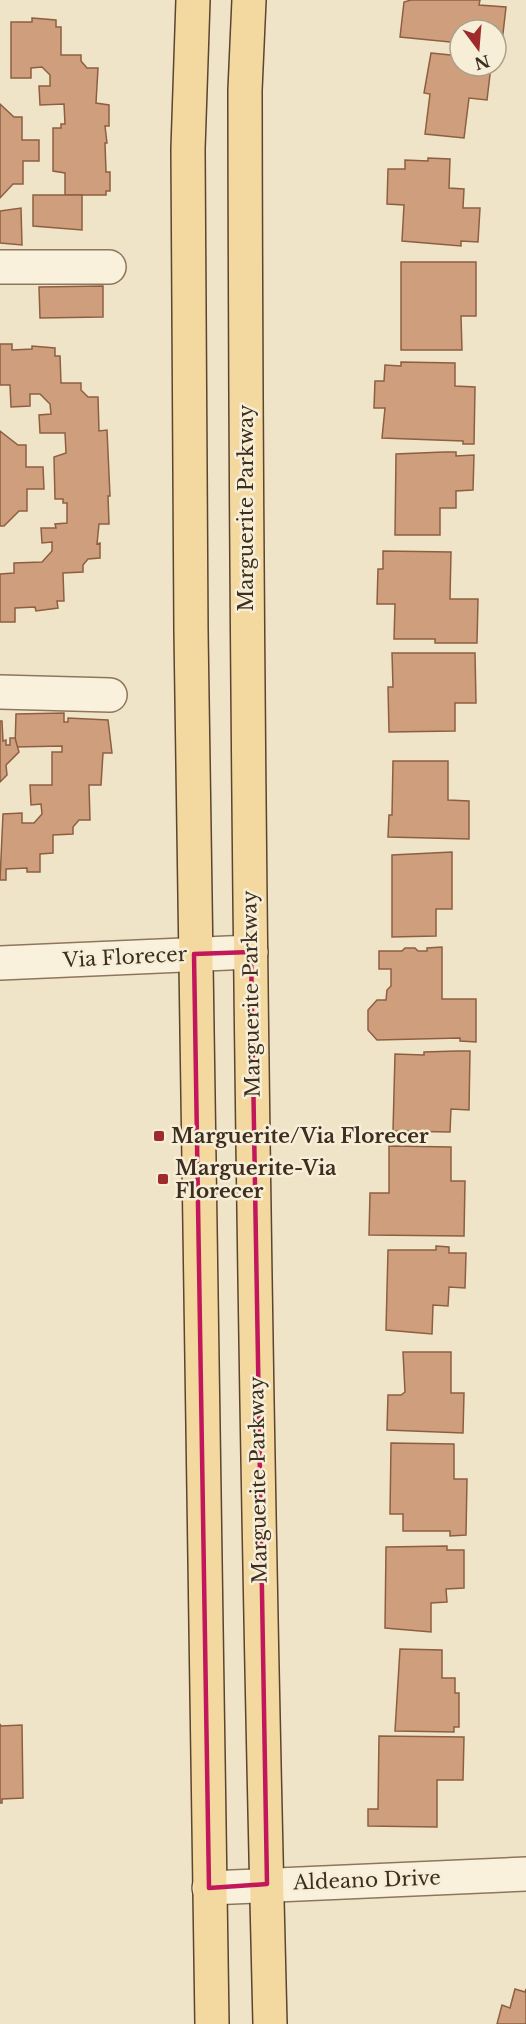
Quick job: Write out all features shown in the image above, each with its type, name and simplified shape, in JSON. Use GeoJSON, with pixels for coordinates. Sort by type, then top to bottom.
{"type":"FeatureCollection","features":[{"type":"Feature","properties":{"kind":"main road"},"geometry":{"type":"LineString","coordinates":[[193,0],[188,149],[194,954],[212,2024]]}},
{"type":"Feature","properties":{"kind":"main road","name":"Marguerite Parkway"},"geometry":{"type":"LineString","coordinates":[[249,0],[245,90],[246,598],[270,2024]]}},
{"type":"Feature","properties":{"kind":"street"},"geometry":{"type":"LineString","coordinates":[[0,267],[109,267]]}},
{"type":"Feature","properties":{"kind":"street"},"geometry":{"type":"LineString","coordinates":[[0,692],[110,695]]}},
{"type":"Feature","properties":{"kind":"street","name":"Via Florecer"},"geometry":{"type":"LineString","coordinates":[[0,963],[251,952]]}},
{"type":"Feature","properties":{"kind":"street"},"geometry":{"type":"LineString","coordinates":[[526,1863],[526,1874]]}},
{"type":"Feature","properties":{"kind":"street","name":"Aldeano Drive"},"geometry":{"type":"LineString","coordinates":[[209,1888],[526,1874]]}},
{"type":"Feature","properties":{"kind":"highlighted area"},"geometry":{"type":"Polygon","coordinates":[[[251,952],[267,1884],[209,1888],[194,954],[251,952]]]}},
{"type":"Feature","properties":{"kind":"building"},"geometry":{"type":"Polygon","coordinates":[[[411,0],[480,0],[479,5],[506,7],[505,18],[448,18],[448,42],[400,37],[404,2],[411,0]]]}},
{"type":"Feature","properties":{"kind":"building"},"geometry":{"type":"Polygon","coordinates":[[[32,18],[56,20],[56,27],[61,27],[61,55],[81,55],[81,61],[87,68],[98,68],[96,103],[109,105],[109,126],[105,126],[107,143],[105,143],[106,172],[110,172],[110,191],[106,191],[106,195],[65,195],[65,173],[53,171],[53,128],[61,128],[61,124],[65,124],[64,104],[40,105],[39,86],[50,86],[50,75],[42,67],[31,68],[31,78],[11,78],[11,22],[32,22],[32,18]]]}},
{"type":"Feature","properties":{"kind":"building"},"geometry":{"type":"Polygon","coordinates":[[[431,53],[448,55],[448,78],[490,78],[487,100],[469,98],[464,138],[425,134],[430,94],[424,93],[431,53]]]}},
{"type":"Feature","properties":{"kind":"building"},"geometry":{"type":"Polygon","coordinates":[[[0,104],[14,117],[22,117],[22,140],[39,140],[39,161],[23,161],[23,184],[13,184],[0,198],[0,104]]]}},
{"type":"Feature","properties":{"kind":"building"},"geometry":{"type":"Polygon","coordinates":[[[428,158],[450,159],[449,188],[464,189],[463,208],[480,208],[478,242],[461,241],[461,246],[402,241],[404,205],[387,204],[388,169],[405,169],[405,160],[428,161],[428,158]]]}},
{"type":"Feature","properties":{"kind":"building"},"geometry":{"type":"Polygon","coordinates":[[[33,195],[82,195],[82,230],[33,226],[33,195]]]}},
{"type":"Feature","properties":{"kind":"building"},"geometry":{"type":"Polygon","coordinates":[[[21,208],[22,245],[0,243],[0,211],[21,208]]]}},
{"type":"Feature","properties":{"kind":"building"},"geometry":{"type":"Polygon","coordinates":[[[401,262],[476,262],[476,316],[461,316],[462,350],[401,350],[401,262]]]}},
{"type":"Feature","properties":{"kind":"building"},"geometry":{"type":"Polygon","coordinates":[[[103,286],[103,317],[40,318],[39,287],[103,286]]]}},
{"type":"Feature","properties":{"kind":"building"},"geometry":{"type":"Polygon","coordinates":[[[0,344],[12,344],[12,350],[32,349],[32,346],[55,348],[55,356],[60,356],[61,383],[81,383],[81,390],[88,397],[98,397],[99,431],[107,430],[109,524],[99,524],[97,544],[100,543],[100,558],[88,559],[83,565],[83,572],[63,573],[64,601],[57,601],[58,608],[36,611],[35,607],[15,608],[15,622],[0,622],[0,574],[14,573],[14,563],[42,562],[52,551],[52,542],[42,543],[41,528],[56,528],[55,524],[67,523],[67,503],[63,503],[63,499],[55,499],[54,457],[66,453],[65,433],[40,433],[39,415],[51,414],[50,404],[40,394],[30,394],[30,406],[11,407],[10,385],[0,385],[0,344]]]}},
{"type":"Feature","properties":{"kind":"building"},"geometry":{"type":"Polygon","coordinates":[[[401,362],[455,363],[455,386],[475,387],[474,444],[463,444],[463,441],[382,438],[385,408],[374,408],[375,381],[384,381],[385,365],[401,366],[401,362]]]}},
{"type":"Feature","properties":{"kind":"building"},"geometry":{"type":"Polygon","coordinates":[[[0,431],[18,445],[26,445],[26,467],[43,467],[44,489],[27,489],[27,511],[19,511],[4,526],[0,526],[0,431]]]}},
{"type":"Feature","properties":{"kind":"building"},"geometry":{"type":"Polygon","coordinates":[[[456,452],[456,456],[474,455],[473,490],[456,491],[456,508],[440,508],[440,535],[395,535],[396,454],[456,452]]]}},
{"type":"Feature","properties":{"kind":"building"},"geometry":{"type":"Polygon","coordinates":[[[383,551],[451,552],[450,599],[478,599],[477,643],[435,643],[435,639],[394,639],[395,604],[377,604],[378,569],[383,569],[383,551]]]}},
{"type":"Feature","properties":{"kind":"building"},"geometry":{"type":"Polygon","coordinates":[[[392,653],[475,653],[476,703],[455,703],[455,731],[389,732],[388,687],[393,687],[392,653]]]}},
{"type":"Feature","properties":{"kind":"building"},"geometry":{"type":"Polygon","coordinates":[[[64,713],[64,722],[68,722],[68,718],[108,720],[112,753],[103,753],[101,785],[89,785],[90,820],[79,820],[73,827],[73,834],[53,835],[53,853],[40,854],[40,872],[27,872],[27,868],[6,869],[6,880],[0,880],[3,814],[22,813],[22,823],[34,823],[42,814],[41,804],[31,805],[30,785],[52,785],[52,752],[62,752],[62,746],[15,747],[16,714],[64,713]]]}},
{"type":"Feature","properties":{"kind":"building"},"geometry":{"type":"Polygon","coordinates":[[[0,721],[2,721],[3,741],[6,740],[6,745],[10,745],[10,738],[15,738],[19,752],[6,765],[7,775],[0,782],[0,721]]]}},
{"type":"Feature","properties":{"kind":"building"},"geometry":{"type":"Polygon","coordinates":[[[393,761],[448,761],[448,800],[469,801],[469,839],[388,837],[389,815],[392,815],[393,761]]]}},
{"type":"Feature","properties":{"kind":"building"},"geometry":{"type":"Polygon","coordinates":[[[452,852],[452,909],[436,909],[436,936],[392,937],[392,855],[452,852]]]}},
{"type":"Feature","properties":{"kind":"building"},"geometry":{"type":"Polygon","coordinates":[[[442,947],[442,999],[476,999],[476,1042],[460,1041],[460,1038],[377,1040],[368,1030],[368,1010],[377,1000],[386,1000],[387,990],[391,986],[391,969],[379,969],[379,951],[402,951],[405,948],[415,948],[418,951],[427,951],[427,948],[442,947]]]}},
{"type":"Feature","properties":{"kind":"building"},"geometry":{"type":"Polygon","coordinates":[[[470,1051],[469,1110],[451,1109],[450,1132],[393,1131],[395,1054],[424,1055],[424,1052],[470,1051]]]}},
{"type":"Feature","properties":{"kind":"building"},"geometry":{"type":"Polygon","coordinates":[[[389,1146],[451,1147],[451,1181],[465,1181],[464,1236],[369,1235],[370,1193],[389,1193],[389,1146]]]}},
{"type":"Feature","properties":{"kind":"building"},"geometry":{"type":"Polygon","coordinates":[[[436,1246],[449,1247],[449,1253],[466,1253],[465,1288],[449,1287],[448,1306],[433,1305],[432,1334],[386,1330],[388,1250],[436,1250],[436,1246]]]}},
{"type":"Feature","properties":{"kind":"building"},"geometry":{"type":"Polygon","coordinates":[[[403,1352],[451,1352],[451,1393],[464,1393],[463,1433],[387,1430],[388,1395],[401,1395],[405,1392],[403,1352]]]}},
{"type":"Feature","properties":{"kind":"building"},"geometry":{"type":"Polygon","coordinates":[[[391,1443],[454,1444],[454,1479],[467,1479],[466,1535],[450,1536],[450,1531],[403,1531],[403,1514],[390,1514],[391,1443]]]}},
{"type":"Feature","properties":{"kind":"building"},"geometry":{"type":"Polygon","coordinates":[[[447,1546],[447,1550],[464,1550],[464,1588],[446,1589],[447,1602],[431,1603],[431,1632],[385,1628],[386,1547],[447,1546]]]}},
{"type":"Feature","properties":{"kind":"building"},"geometry":{"type":"Polygon","coordinates":[[[400,1649],[442,1650],[442,1678],[455,1678],[455,1693],[459,1693],[459,1727],[454,1727],[454,1732],[395,1731],[400,1649]]]}},
{"type":"Feature","properties":{"kind":"building"},"geometry":{"type":"Polygon","coordinates":[[[0,1724],[1,1726],[22,1725],[23,1798],[2,1799],[2,1803],[0,1803],[0,1724]]]}},
{"type":"Feature","properties":{"kind":"building"},"geometry":{"type":"Polygon","coordinates":[[[379,1736],[464,1737],[463,1780],[437,1780],[437,1827],[368,1826],[368,1809],[378,1809],[379,1736]]]}},
{"type":"Feature","properties":{"kind":"building"},"geometry":{"type":"Polygon","coordinates":[[[515,1989],[525,1992],[526,1989],[526,2024],[497,2024],[502,2005],[510,2008],[515,1989]]]}},
{"type":"Feature","properties":{"kind":"place","name":"Marguerite/Via Florecer"},"geometry":{"type":"Point","coordinates":[159,1136]}},
{"type":"Feature","properties":{"kind":"place","name":"Marguerite-Via Florecer"},"geometry":{"type":"Point","coordinates":[163,1179]}}]}
